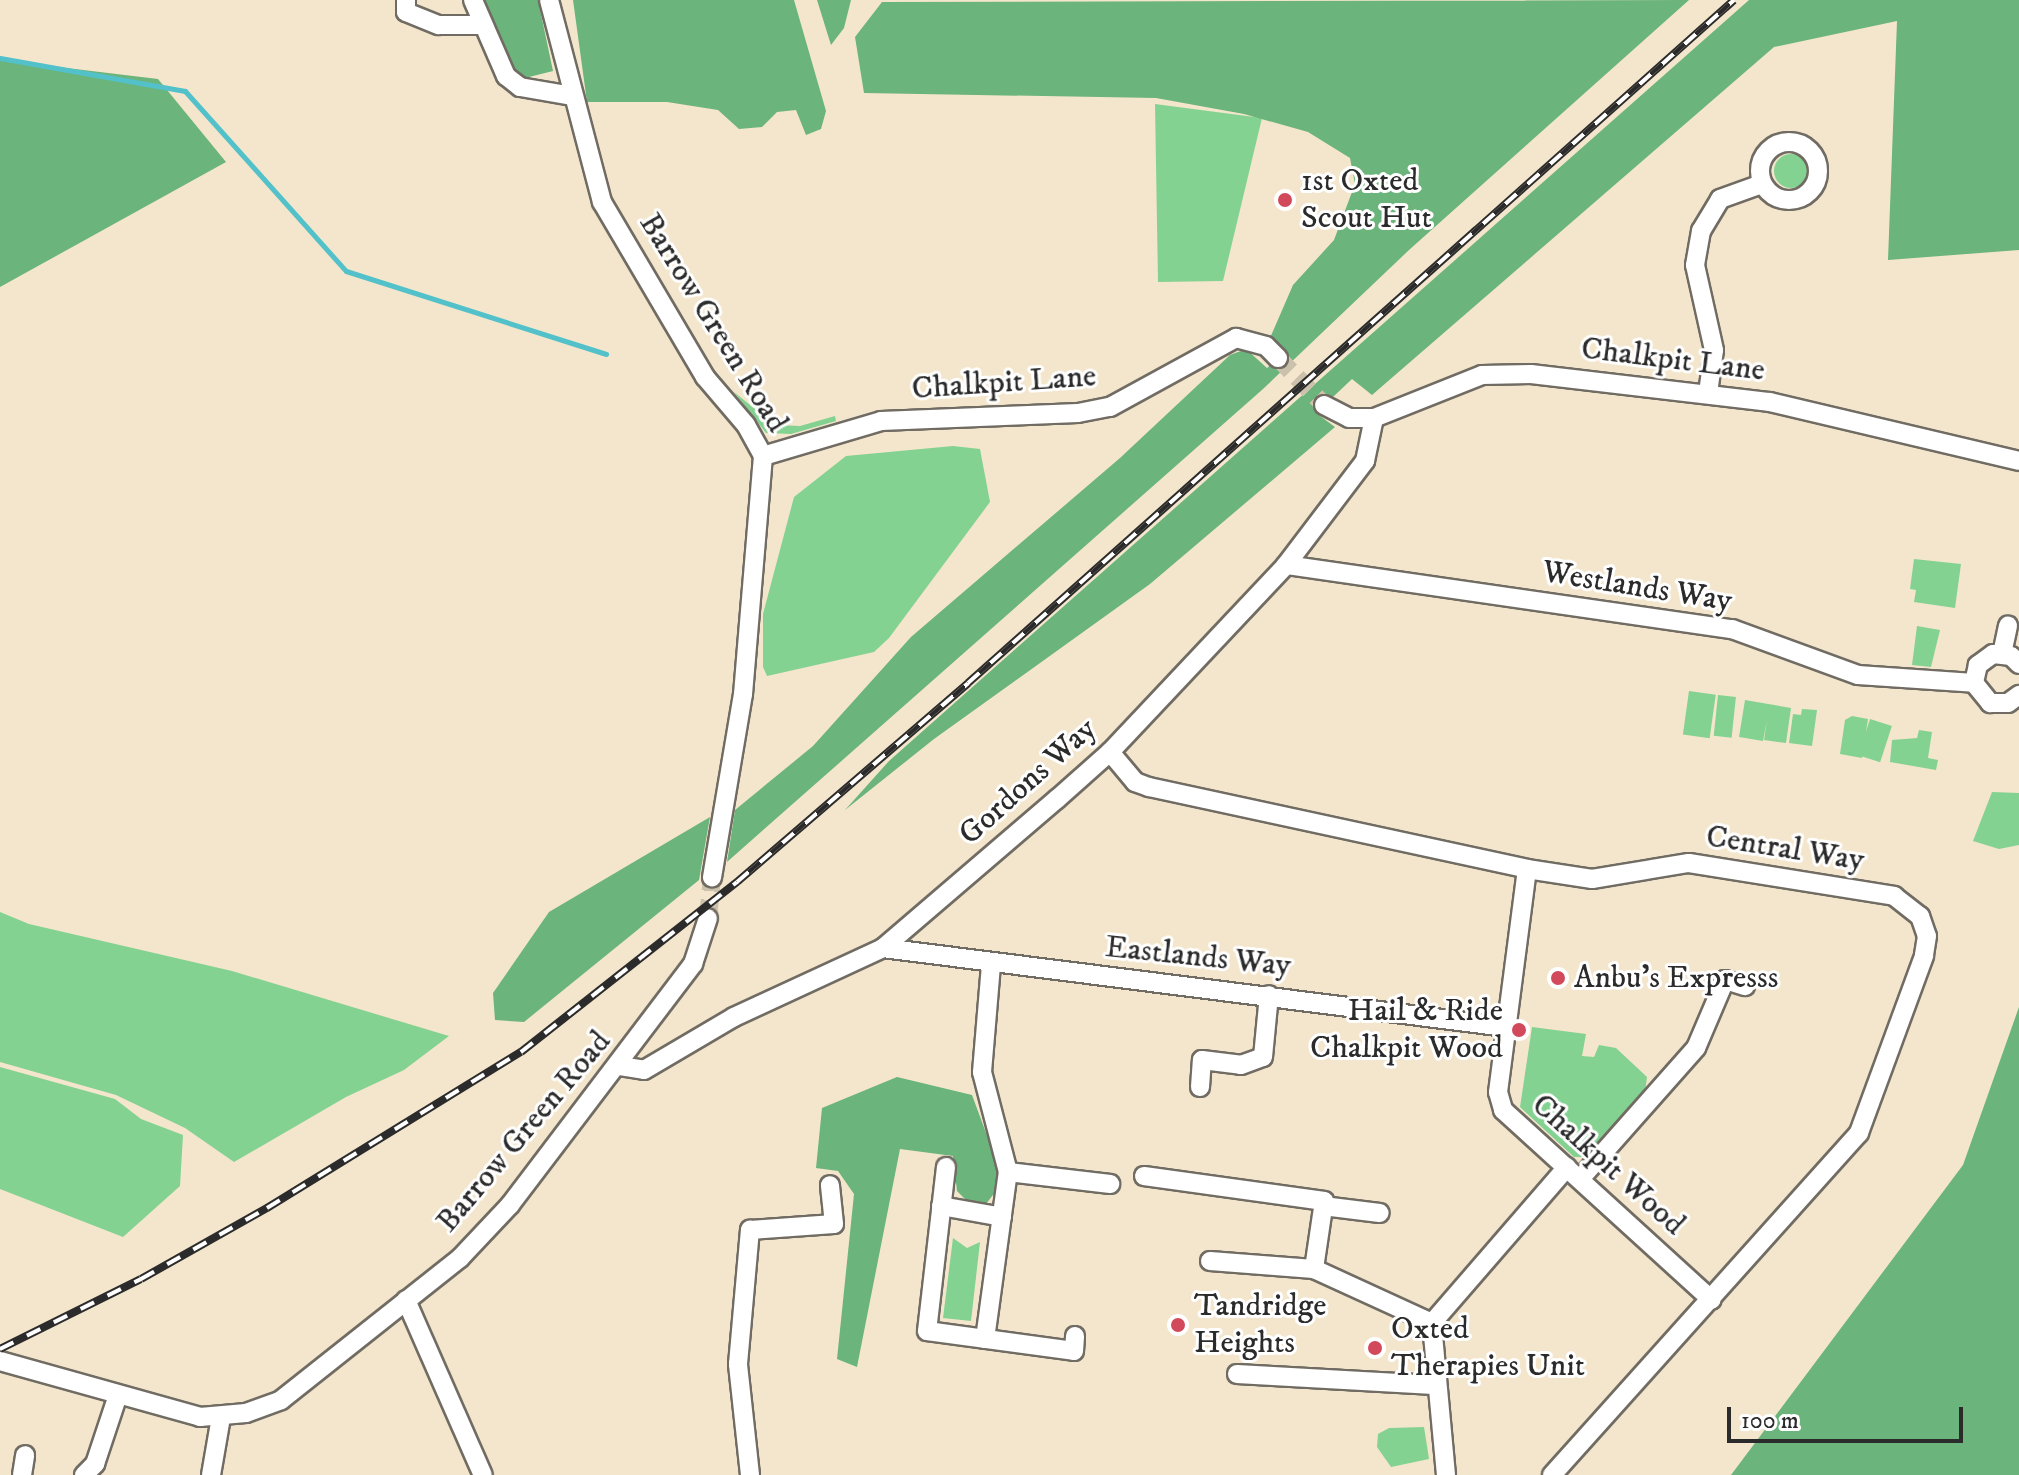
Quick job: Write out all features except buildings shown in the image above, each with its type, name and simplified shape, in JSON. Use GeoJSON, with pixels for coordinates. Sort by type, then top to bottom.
{"type":"FeatureCollection","features":[{"type":"Feature","properties":{"kind":"street"},"geometry":{"type":"LineString","coordinates":[[406,0],[406,12],[439,25],[483,25]]}},
{"type":"Feature","properties":{"kind":"street"},"geometry":{"type":"LineString","coordinates":[[473,0],[506,76],[520,87],[573,96]]}},
{"type":"Feature","properties":{"kind":"street","name":"Barrow Green Road"},"geometry":{"type":"LineString","coordinates":[[549,0],[602,202],[705,377],[746,425],[763,456],[743,694],[712,877]]}},
{"type":"Feature","properties":{"kind":"street"},"geometry":{"type":"LineString","coordinates":[[1708,393],[1714,350],[1695,265],[1701,231],[1720,199],[1762,184]]}},
{"type":"Feature","properties":{"kind":"street","name":"Chalkpit Lane"},"geometry":{"type":"LineString","coordinates":[[763,456],[881,421],[1078,413],[1110,407],[1236,338],[1266,346],[1278,358]]}},
{"type":"Feature","properties":{"kind":"street","name":"Chalkpit Lane"},"geometry":{"type":"LineString","coordinates":[[1374,418],[1482,375],[1507,372],[1708,393],[1821,413],[2019,461]]}},
{"type":"Feature","properties":{"kind":"street"},"geometry":{"type":"LineString","coordinates":[[1324,405],[1349,418],[1374,418]]}},
{"type":"Feature","properties":{"kind":"street","name":"Gordons Way"},"geometry":{"type":"LineString","coordinates":[[620,1066],[644,1070],[734,1017],[883,948],[1110,752],[1286,565],[1365,461],[1374,418]]}},
{"type":"Feature","properties":{"kind":"street","name":"Westlands Way"},"geometry":{"type":"LineString","coordinates":[[1286,565],[1732,629],[1858,675],[1974,683]]}},
{"type":"Feature","properties":{"kind":"street"},"geometry":{"type":"LineString","coordinates":[[2002,654],[2008,626]]}},
{"type":"Feature","properties":{"kind":"street"},"geometry":{"type":"LineString","coordinates":[[2002,654],[1978,665],[1974,683],[1990,703],[2008,703],[2019,695]]}},
{"type":"Feature","properties":{"kind":"street"},"geometry":{"type":"LineString","coordinates":[[2002,654],[2019,664]]}},
{"type":"Feature","properties":{"kind":"street","name":"Central Way"},"geometry":{"type":"LineString","coordinates":[[1110,752],[1135,782],[1149,787],[1527,869],[1592,879],[1689,863],[1894,896],[1920,916],[1927,936],[1924,956],[1859,1133],[1552,1475]]}},
{"type":"Feature","properties":{"kind":"street","name":"Chalkpit Wood"},"geometry":{"type":"LineString","coordinates":[[1527,869],[1498,1092],[1503,1110],[1712,1300]]}},
{"type":"Feature","properties":{"kind":"street","name":"Barrow Green Road"},"geometry":{"type":"LineString","coordinates":[[0,1361],[179,1412],[221,1417],[281,1400],[460,1258],[510,1205],[620,1066],[693,964],[708,918]]}},
{"type":"Feature","properties":{"kind":"street","name":"Eastlands Way"},"geometry":{"type":"LineString","coordinates":[[883,948],[991,965],[1269,995],[1506,1027]]}},
{"type":"Feature","properties":{"kind":"street"},"geometry":{"type":"LineString","coordinates":[[985,1339],[1008,1172],[982,1072],[991,965]]}},
{"type":"Feature","properties":{"kind":"street"},"geometry":{"type":"LineString","coordinates":[[1446,1475],[1434,1385],[1432,1323],[1696,1048],[1725,980],[1745,986]]}},
{"type":"Feature","properties":{"kind":"street"},"geometry":{"type":"LineString","coordinates":[[1200,1087],[1202,1060],[1241,1065],[1263,1057],[1269,995]]}},
{"type":"Feature","properties":{"kind":"street"},"geometry":{"type":"LineString","coordinates":[[946,1167],[927,1331],[1074,1351],[1075,1336]]}},
{"type":"Feature","properties":{"kind":"street"},"geometry":{"type":"LineString","coordinates":[[1008,1172],[1110,1184]]}},
{"type":"Feature","properties":{"kind":"street"},"geometry":{"type":"LineString","coordinates":[[1144,1176],[1324,1201],[1314,1269]]}},
{"type":"Feature","properties":{"kind":"street"},"geometry":{"type":"LineString","coordinates":[[750,1475],[738,1364],[750,1230],[834,1224],[830,1185]]}},
{"type":"Feature","properties":{"kind":"street"},"geometry":{"type":"LineString","coordinates":[[941,1206],[1002,1217]]}},
{"type":"Feature","properties":{"kind":"street"},"geometry":{"type":"LineString","coordinates":[[1323,1206],[1380,1213]]}},
{"type":"Feature","properties":{"kind":"street"},"geometry":{"type":"LineString","coordinates":[[1210,1261],[1314,1269],[1432,1323]]}},
{"type":"Feature","properties":{"kind":"street"},"geometry":{"type":"LineString","coordinates":[[406,1300],[483,1475]]}},
{"type":"Feature","properties":{"kind":"street"},"geometry":{"type":"LineString","coordinates":[[1237,1374],[1434,1385]]}},
{"type":"Feature","properties":{"kind":"street"},"geometry":{"type":"LineString","coordinates":[[84,1475],[95,1464],[118,1395]]}},
{"type":"Feature","properties":{"kind":"street"},"geometry":{"type":"LineString","coordinates":[[211,1475],[221,1417]]}},
{"type":"Feature","properties":{"kind":"street"},"geometry":{"type":"LineString","coordinates":[[22,1475],[25,1455]]}},
{"type":"Feature","properties":{"kind":"green space"},"geometry":{"type":"Polygon","coordinates":[[[478,0],[538,0],[553,71],[517,80],[478,0]]]}},
{"type":"Feature","properties":{"kind":"green space"},"geometry":{"type":"Polygon","coordinates":[[[573,0],[794,0],[826,111],[821,129],[806,135],[796,110],[777,112],[762,127],[739,129],[718,110],[667,102],[587,102],[573,0]]]}},
{"type":"Feature","properties":{"kind":"green space"},"geometry":{"type":"Polygon","coordinates":[[[817,0],[851,0],[844,28],[831,45],[817,0]]]}},
{"type":"Feature","properties":{"kind":"green space"},"geometry":{"type":"Polygon","coordinates":[[[1689,0],[1409,250],[1263,389],[727,862],[735,810],[813,746],[911,637],[1120,458],[1230,355],[1246,349],[1267,368],[1286,351],[1270,338],[1293,285],[1334,240],[1355,184],[1350,158],[1308,132],[1244,114],[1156,98],[864,93],[855,37],[882,2],[1689,0]]]}},
{"type":"Feature","properties":{"kind":"green space"},"geometry":{"type":"Polygon","coordinates":[[[1749,0],[2019,0],[2019,250],[1888,260],[1897,21],[1774,47],[1372,395],[1352,379],[1316,413],[1335,427],[1150,584],[934,739],[845,810],[889,761],[1749,0]]]}},
{"type":"Feature","properties":{"kind":"green space"},"geometry":{"type":"Polygon","coordinates":[[[0,60],[158,79],[226,162],[0,287],[0,60]]]}},
{"type":"Feature","properties":{"kind":"green space"},"geometry":{"type":"Polygon","coordinates":[[[1155,104],[1262,118],[1223,281],[1158,282],[1155,104]]]}},
{"type":"Feature","properties":{"kind":"green space"},"geometry":{"type":"Polygon","coordinates":[[[1791,154],[1803,159],[1808,171],[1803,183],[1791,188],[1779,183],[1774,171],[1779,159],[1791,154]]]}},
{"type":"Feature","properties":{"kind":"green space"},"geometry":{"type":"Polygon","coordinates":[[[734,392],[775,425],[800,426],[835,416],[836,421],[791,434],[766,433],[734,392]]]}},
{"type":"Feature","properties":{"kind":"green space"},"geometry":{"type":"Polygon","coordinates":[[[953,446],[980,449],[990,502],[889,638],[874,652],[767,676],[763,667],[763,614],[794,497],[846,456],[953,446]]]}},
{"type":"Feature","properties":{"kind":"green space"},"geometry":{"type":"Polygon","coordinates":[[[1914,559],[1961,564],[1955,608],[1914,602],[1916,590],[1910,589],[1914,559]]]}},
{"type":"Feature","properties":{"kind":"green space"},"geometry":{"type":"Polygon","coordinates":[[[1917,626],[1940,630],[1931,667],[1912,665],[1917,626]]]}},
{"type":"Feature","properties":{"kind":"green space"},"geometry":{"type":"Polygon","coordinates":[[[1689,691],[1716,695],[1710,738],[1683,735],[1689,691]]]}},
{"type":"Feature","properties":{"kind":"green space"},"geometry":{"type":"Polygon","coordinates":[[[1718,695],[1736,697],[1732,738],[1714,736],[1718,695]]]}},
{"type":"Feature","properties":{"kind":"green space"},"geometry":{"type":"Polygon","coordinates":[[[1745,700],[1791,708],[1786,743],[1764,740],[1767,720],[1763,741],[1739,737],[1745,700]]]}},
{"type":"Feature","properties":{"kind":"green space"},"geometry":{"type":"Polygon","coordinates":[[[1802,709],[1817,710],[1812,746],[1789,743],[1793,714],[1801,715],[1802,709]]]}},
{"type":"Feature","properties":{"kind":"green space"},"geometry":{"type":"Polygon","coordinates":[[[1852,716],[1868,719],[1862,758],[1840,754],[1845,720],[1852,716]]]}},
{"type":"Feature","properties":{"kind":"green space"},"geometry":{"type":"Polygon","coordinates":[[[1870,719],[1892,726],[1880,762],[1858,755],[1870,719]]]}},
{"type":"Feature","properties":{"kind":"green space"},"geometry":{"type":"Polygon","coordinates":[[[1919,730],[1932,732],[1928,758],[1938,760],[1936,770],[1890,762],[1892,740],[1917,738],[1919,730]]]}},
{"type":"Feature","properties":{"kind":"green space"},"geometry":{"type":"Polygon","coordinates":[[[1992,792],[2019,793],[2019,845],[1999,849],[1973,841],[1992,792]]]}},
{"type":"Feature","properties":{"kind":"green space"},"geometry":{"type":"Polygon","coordinates":[[[710,817],[699,880],[524,1022],[495,1020],[493,993],[549,912],[710,817]]]}},
{"type":"Feature","properties":{"kind":"green space"},"geometry":{"type":"Polygon","coordinates":[[[0,912],[29,924],[232,971],[449,1036],[404,1070],[346,1097],[234,1162],[185,1128],[116,1095],[0,1062],[0,912]]]}},
{"type":"Feature","properties":{"kind":"green space"},"geometry":{"type":"Polygon","coordinates":[[[2019,1007],[2019,1475],[1731,1475],[1963,1165],[2019,1007]]]}},
{"type":"Feature","properties":{"kind":"green space"},"geometry":{"type":"Polygon","coordinates":[[[1532,1027],[1586,1034],[1582,1056],[1594,1057],[1599,1045],[1616,1048],[1647,1077],[1645,1092],[1585,1157],[1574,1157],[1520,1107],[1532,1027]]]}},
{"type":"Feature","properties":{"kind":"green space"},"geometry":{"type":"Polygon","coordinates":[[[0,1067],[115,1099],[141,1119],[183,1135],[180,1186],[123,1237],[0,1189],[0,1067]]]}},
{"type":"Feature","properties":{"kind":"green space"},"geometry":{"type":"Polygon","coordinates":[[[897,1077],[972,1095],[999,1168],[996,1191],[986,1204],[970,1204],[957,1191],[953,1156],[900,1149],[857,1367],[837,1359],[854,1194],[838,1171],[816,1168],[822,1108],[897,1077]]]}},
{"type":"Feature","properties":{"kind":"green space"},"geometry":{"type":"Polygon","coordinates":[[[953,1238],[967,1248],[980,1242],[971,1321],[943,1318],[953,1238]]]}},
{"type":"Feature","properties":{"kind":"green space"},"geometry":{"type":"Polygon","coordinates":[[[1424,1427],[1429,1459],[1391,1467],[1377,1447],[1378,1434],[1389,1428],[1424,1427]]]}},
{"type":"Feature","properties":{"kind":"waterway"},"geometry":{"type":"LineString","coordinates":[[0,58],[185,91],[346,271],[606,354]]}},
{"type":"Feature","properties":{"kind":"tunnel"},"geometry":{"type":"LineString","coordinates":[[1278,358],[1324,405]]}},
{"type":"Feature","properties":{"kind":"tunnel"},"geometry":{"type":"LineString","coordinates":[[708,918],[712,877]]}},
{"type":"Feature","properties":{"kind":"railway"},"geometry":{"type":"LineString","coordinates":[[0,1349],[141,1279],[267,1208],[521,1052],[737,882],[968,683],[1734,0]]}},
{"type":"Feature","properties":{"kind":"place","name":"1st Oxted Scout Hut"},"geometry":{"type":"Point","coordinates":[1285,200]}},
{"type":"Feature","properties":{"kind":"place","name":"Anbu's Expresss"},"geometry":{"type":"Point","coordinates":[1558,978]}},
{"type":"Feature","properties":{"kind":"place","name":"Hail & Ride Chalkpit Wood"},"geometry":{"type":"Point","coordinates":[1519,1030]}},
{"type":"Feature","properties":{"kind":"place","name":"Tandridge Heights"},"geometry":{"type":"Point","coordinates":[1178,1325]}},
{"type":"Feature","properties":{"kind":"place","name":"Oxted Therapies Unit"},"geometry":{"type":"Point","coordinates":[1375,1348]}}]}
